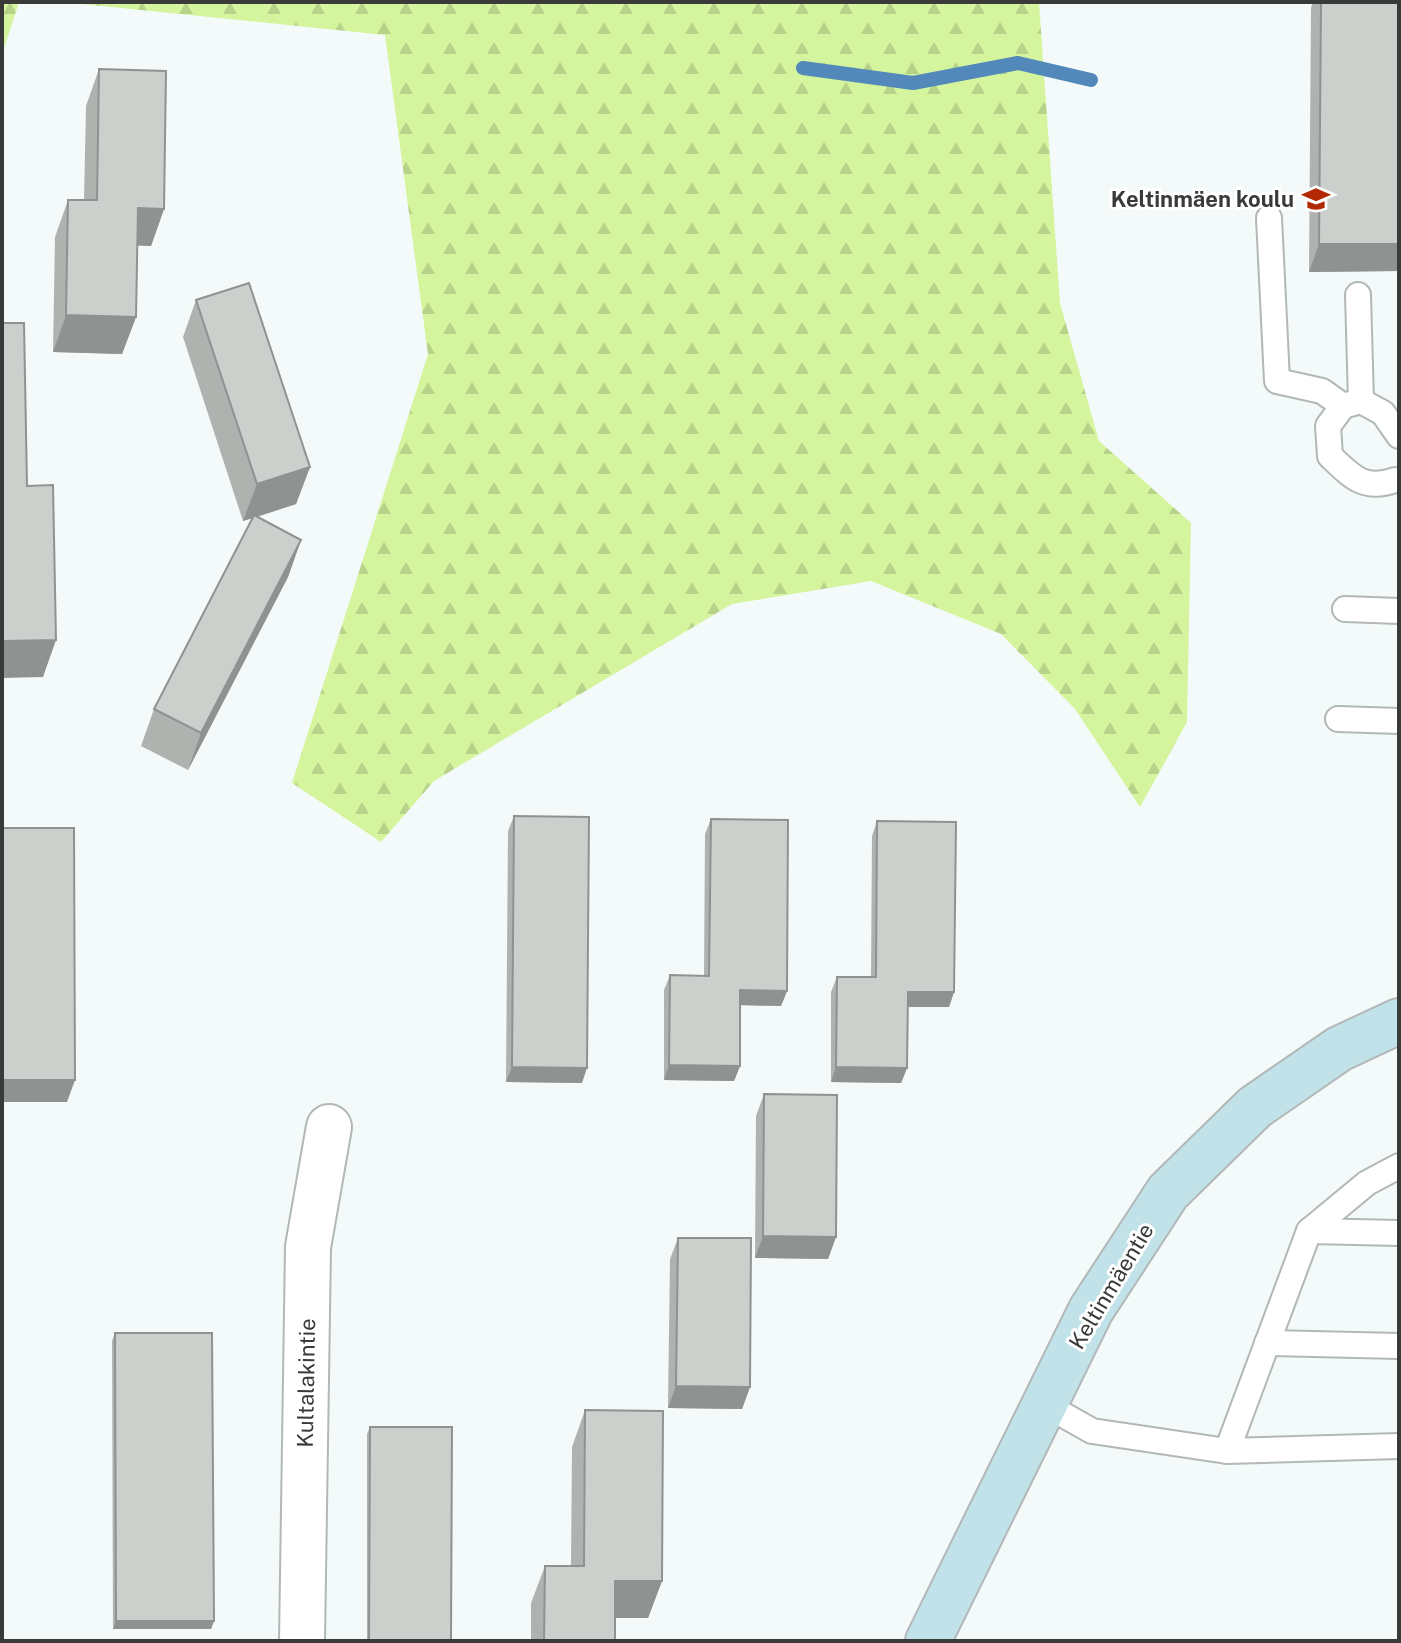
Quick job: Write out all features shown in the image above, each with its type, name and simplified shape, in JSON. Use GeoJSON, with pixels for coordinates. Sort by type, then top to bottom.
{"type":"FeatureCollection","features":[{"type":"Feature","properties":{"kind":"main road","name":"Keltinmäentie"},"geometry":{"type":"LineString","coordinates":[[928,1641],[1091,1310],[1168,1192],[1255,1107],[1339,1049],[1399,1021]]}},
{"type":"Feature","properties":{"kind":"street","name":"Kultalakintie"},"geometry":{"type":"LineString","coordinates":[[302,1641],[308,1247],[329,1127]]}},
{"type":"Feature","properties":{"kind":"lane"},"geometry":{"type":"LineString","coordinates":[[1269,218],[1277,381],[1322,391],[1383,413],[1399,435]]}},
{"type":"Feature","properties":{"kind":"lane"},"geometry":{"type":"LineString","coordinates":[[1358,295],[1352,404],[1328,426],[1330,456],[1354,479],[1378,486],[1398,478]]}},
{"type":"Feature","properties":{"kind":"lane"},"geometry":{"type":"LineString","coordinates":[[1345,609],[1399,611]]}},
{"type":"Feature","properties":{"kind":"lane"},"geometry":{"type":"LineString","coordinates":[[1338,719],[1399,721]]}},
{"type":"Feature","properties":{"kind":"lane"},"geometry":{"type":"LineString","coordinates":[[1227,1451],[1309,1231],[1367,1183],[1399,1166]]}},
{"type":"Feature","properties":{"kind":"lane"},"geometry":{"type":"LineString","coordinates":[[1309,1231],[1399,1233]]}},
{"type":"Feature","properties":{"kind":"lane"},"geometry":{"type":"LineString","coordinates":[[1267,1343],[1399,1346]]}},
{"type":"Feature","properties":{"kind":"lane"},"geometry":{"type":"LineString","coordinates":[[1044,1404],[1092,1431],[1227,1451],[1399,1446]]}},
{"type":"Feature","properties":{"kind":"green space"},"geometry":{"type":"Polygon","coordinates":[[[2,2],[19,2],[2,55],[2,2]]]}},
{"type":"Feature","properties":{"kind":"green space"},"geometry":{"type":"Polygon","coordinates":[[[62,2],[1039,2],[1060,303],[1099,441],[1191,523],[1187,722],[1140,807],[1075,709],[1001,634],[871,581],[732,604],[434,781],[381,842],[292,783],[428,354],[385,35],[62,2]]]}},
{"type":"Feature","properties":{"kind":"building","name":"Keltinmäen koulu"},"geometry":{"type":"Polygon","coordinates":[[[1321,2],[1399,2],[1399,244],[1319,244],[1321,2]]]}},
{"type":"Feature","properties":{"kind":"building"},"geometry":{"type":"Polygon","coordinates":[[[99,69],[166,71],[164,209],[138,208],[136,317],[66,315],[68,200],[97,200],[99,69]]]}},
{"type":"Feature","properties":{"kind":"building"},"geometry":{"type":"Polygon","coordinates":[[[249,283],[310,467],[257,484],[196,300],[249,283]]]}},
{"type":"Feature","properties":{"kind":"building"},"geometry":{"type":"Polygon","coordinates":[[[2,323],[24,323],[27,486],[53,485],[56,640],[2,641],[2,323]]]}},
{"type":"Feature","properties":{"kind":"building"},"geometry":{"type":"Polygon","coordinates":[[[254,515],[301,540],[201,733],[154,709],[254,515]]]}},
{"type":"Feature","properties":{"kind":"building"},"geometry":{"type":"Polygon","coordinates":[[[514,816],[589,817],[587,1068],[512,1067],[514,816]]]}},
{"type":"Feature","properties":{"kind":"building"},"geometry":{"type":"Polygon","coordinates":[[[711,819],[788,820],[787,991],[740,990],[740,1066],[669,1065],[670,975],[709,976],[711,819]]]}},
{"type":"Feature","properties":{"kind":"building"},"geometry":{"type":"Polygon","coordinates":[[[877,821],[956,822],[954,992],[908,992],[907,1068],[836,1067],[837,977],[876,977],[877,821]]]}},
{"type":"Feature","properties":{"kind":"building"},"geometry":{"type":"Polygon","coordinates":[[[2,828],[74,828],[75,1080],[2,1080],[2,828]]]}},
{"type":"Feature","properties":{"kind":"building"},"geometry":{"type":"Polygon","coordinates":[[[764,1094],[837,1095],[836,1237],[763,1236],[764,1094]]]}},
{"type":"Feature","properties":{"kind":"building"},"geometry":{"type":"Polygon","coordinates":[[[678,1238],[751,1238],[750,1387],[676,1386],[678,1238]]]}},
{"type":"Feature","properties":{"kind":"building"},"geometry":{"type":"Polygon","coordinates":[[[115,1333],[212,1333],[214,1621],[116,1621],[115,1333]]]}},
{"type":"Feature","properties":{"kind":"building"},"geometry":{"type":"Polygon","coordinates":[[[585,1410],[663,1411],[662,1581],[615,1581],[615,1641],[544,1641],[545,1566],[584,1566],[585,1410]]]}},
{"type":"Feature","properties":{"kind":"building"},"geometry":{"type":"Polygon","coordinates":[[[370,1427],[452,1427],[451,1641],[369,1641],[370,1427]]]}},
{"type":"Feature","properties":{"kind":"waterway"},"geometry":{"type":"LineString","coordinates":[[803,68],[913,83],[1018,63],[1091,80]]}},
{"type":"Feature","properties":{"kind":"place","name":"Keltinmäen koulu"},"geometry":{"type":"Point","coordinates":[1316,199]}}]}
